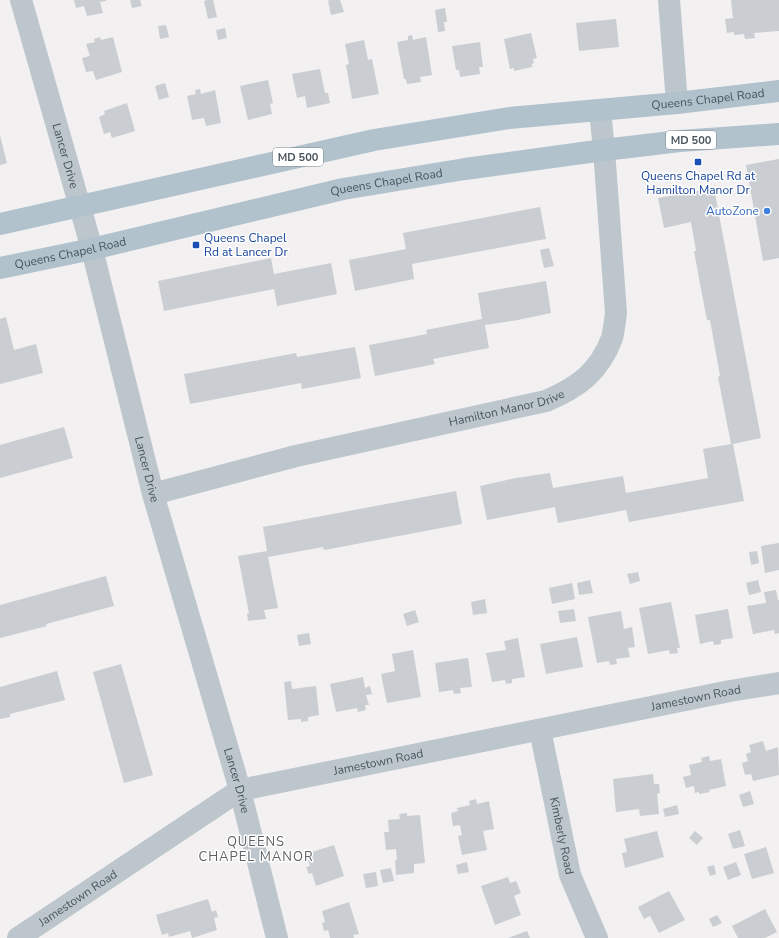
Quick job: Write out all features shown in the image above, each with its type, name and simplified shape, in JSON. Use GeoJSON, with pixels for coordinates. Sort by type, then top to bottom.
{"type":"FeatureCollection","features":[{"type":"Feature","properties":{"kind":"main road","name":"Queens Chapel Road"},"geometry":{"type":"LineString","coordinates":[[0,224],[374,140],[509,118],[677,103],[779,91]]}},
{"type":"Feature","properties":{"kind":"main road","name":"Queens Chapel Road"},"geometry":{"type":"LineString","coordinates":[[0,268],[92,249],[344,190],[466,169],[680,141],[779,134]]}},
{"type":"Feature","properties":{"kind":"street","name":"Lancer Drive"},"geometry":{"type":"LineString","coordinates":[[21,0],[92,249],[153,494],[240,790],[277,938]]}},
{"type":"Feature","properties":{"kind":"street"},"geometry":{"type":"LineString","coordinates":[[669,0],[677,103]]}},
{"type":"Feature","properties":{"kind":"street","name":"Hamilton Manor Drive"},"geometry":{"type":"LineString","coordinates":[[153,494],[296,456],[546,402],[568,392],[583,381],[594,369],[604,354],[612,336],[616,313],[600,110]]}},
{"type":"Feature","properties":{"kind":"street","name":"Jamestown Road"},"geometry":{"type":"LineString","coordinates":[[18,938],[39,932],[240,790],[730,691],[779,684]]}},
{"type":"Feature","properties":{"kind":"street","name":"Kimberly Road"},"geometry":{"type":"LineString","coordinates":[[540,730],[570,875],[597,938]]}},
{"type":"Feature","properties":{"kind":"building"},"geometry":{"type":"Polygon","coordinates":[[[74,0],[106,1],[100,2],[103,13],[87,16],[84,6],[76,8],[74,0]]]}},
{"type":"Feature","properties":{"kind":"building"},"geometry":{"type":"Polygon","coordinates":[[[130,0],[140,0],[142,6],[132,8],[130,0]]]}},
{"type":"Feature","properties":{"kind":"building"},"geometry":{"type":"Polygon","coordinates":[[[213,0],[217,17],[208,19],[204,1],[213,0]]]}},
{"type":"Feature","properties":{"kind":"building"},"geometry":{"type":"Polygon","coordinates":[[[340,0],[344,12],[331,15],[328,1],[340,0]]]}},
{"type":"Feature","properties":{"kind":"building"},"geometry":{"type":"Polygon","coordinates":[[[731,0],[779,0],[779,31],[754,33],[755,38],[745,39],[744,34],[734,35],[734,32],[727,33],[725,19],[733,18],[731,0]]]}},
{"type":"Feature","properties":{"kind":"building"},"geometry":{"type":"Polygon","coordinates":[[[445,8],[447,22],[444,22],[445,31],[438,32],[435,10],[445,8]]]}},
{"type":"Feature","properties":{"kind":"building"},"geometry":{"type":"Polygon","coordinates":[[[616,19],[619,47],[579,51],[576,23],[616,19]]]}},
{"type":"Feature","properties":{"kind":"building"},"geometry":{"type":"Polygon","coordinates":[[[166,25],[169,37],[160,39],[158,26],[166,25]]]}},
{"type":"Feature","properties":{"kind":"building"},"geometry":{"type":"Polygon","coordinates":[[[225,28],[227,38],[218,40],[216,30],[225,28]]]}},
{"type":"Feature","properties":{"kind":"building"},"geometry":{"type":"Polygon","coordinates":[[[531,33],[537,58],[533,59],[534,63],[532,64],[532,67],[514,71],[514,68],[510,69],[504,39],[531,33]]]}},
{"type":"Feature","properties":{"kind":"building"},"geometry":{"type":"Polygon","coordinates":[[[412,35],[413,40],[426,37],[432,75],[420,77],[421,82],[407,84],[406,79],[404,79],[397,42],[408,40],[408,36],[412,35]]]}},
{"type":"Feature","properties":{"kind":"building"},"geometry":{"type":"Polygon","coordinates":[[[100,37],[101,40],[113,37],[122,72],[96,80],[93,71],[86,72],[82,58],[90,56],[86,44],[95,42],[94,39],[100,37]]]}},
{"type":"Feature","properties":{"kind":"building"},"geometry":{"type":"Polygon","coordinates":[[[364,40],[368,60],[372,59],[379,94],[352,99],[346,65],[349,64],[345,44],[364,40]]]}},
{"type":"Feature","properties":{"kind":"building"},"geometry":{"type":"Polygon","coordinates":[[[480,42],[483,67],[479,67],[480,74],[460,77],[459,70],[456,70],[452,46],[480,42]]]}},
{"type":"Feature","properties":{"kind":"building"},"geometry":{"type":"Polygon","coordinates":[[[320,69],[325,93],[328,93],[330,103],[307,108],[305,96],[297,98],[292,74],[320,69]]]}},
{"type":"Feature","properties":{"kind":"building"},"geometry":{"type":"Polygon","coordinates":[[[268,80],[273,103],[270,104],[272,114],[248,120],[240,86],[268,80]]]}},
{"type":"Feature","properties":{"kind":"building"},"geometry":{"type":"Polygon","coordinates":[[[165,83],[169,97],[159,100],[155,86],[165,83]]]}},
{"type":"Feature","properties":{"kind":"building"},"geometry":{"type":"Polygon","coordinates":[[[200,89],[201,94],[215,90],[221,123],[206,126],[204,118],[192,120],[187,96],[196,94],[195,90],[200,89]]]}},
{"type":"Feature","properties":{"kind":"building"},"geometry":{"type":"Polygon","coordinates":[[[127,103],[135,131],[112,138],[110,132],[104,134],[99,117],[105,114],[104,111],[127,103]]]}},
{"type":"Feature","properties":{"kind":"building"},"geometry":{"type":"Polygon","coordinates":[[[0,135],[7,163],[0,165],[0,135]]]}},
{"type":"Feature","properties":{"kind":"building","name":"AutoZone"},"geometry":{"type":"Polygon","coordinates":[[[779,159],[779,258],[763,261],[746,165],[779,159]]]}},
{"type":"Feature","properties":{"kind":"building"},"geometry":{"type":"Polygon","coordinates":[[[714,188],[761,438],[733,444],[744,501],[629,522],[626,510],[558,523],[555,507],[487,520],[480,486],[516,478],[550,473],[553,488],[623,476],[626,493],[708,478],[703,449],[731,444],[718,377],[720,376],[710,320],[707,320],[700,284],[691,222],[664,228],[658,198],[714,188]]]}},
{"type":"Feature","properties":{"kind":"building"},"geometry":{"type":"Polygon","coordinates":[[[540,207],[546,239],[412,264],[414,279],[355,291],[349,260],[406,249],[403,233],[540,207]]]}},
{"type":"Feature","properties":{"kind":"building"},"geometry":{"type":"Polygon","coordinates":[[[549,248],[554,266],[544,268],[540,250],[549,248]]]}},
{"type":"Feature","properties":{"kind":"building"},"geometry":{"type":"Polygon","coordinates":[[[271,258],[274,274],[331,263],[337,294],[277,306],[274,289],[164,311],[158,281],[271,258]]]}},
{"type":"Feature","properties":{"kind":"building"},"geometry":{"type":"Polygon","coordinates":[[[546,281],[551,313],[485,325],[489,348],[433,359],[435,364],[375,376],[369,345],[427,334],[426,330],[482,319],[478,293],[546,281]]]}},
{"type":"Feature","properties":{"kind":"building"},"geometry":{"type":"Polygon","coordinates":[[[6,317],[14,350],[36,344],[43,373],[0,384],[0,319],[6,317]]]}},
{"type":"Feature","properties":{"kind":"building"},"geometry":{"type":"Polygon","coordinates":[[[355,347],[361,378],[302,389],[301,383],[190,404],[184,374],[296,353],[297,357],[355,347]]]}},
{"type":"Feature","properties":{"kind":"building"},"geometry":{"type":"Polygon","coordinates":[[[64,427],[73,458],[0,478],[0,445],[64,427]]]}},
{"type":"Feature","properties":{"kind":"building"},"geometry":{"type":"Polygon","coordinates":[[[456,491],[462,524],[330,549],[324,550],[323,547],[268,557],[278,608],[264,610],[266,619],[248,621],[247,614],[249,613],[238,556],[267,551],[263,527],[456,491]]]}},
{"type":"Feature","properties":{"kind":"building"},"geometry":{"type":"Polygon","coordinates":[[[779,543],[779,570],[765,573],[761,546],[779,543]]]}},
{"type":"Feature","properties":{"kind":"building"},"geometry":{"type":"Polygon","coordinates":[[[757,551],[759,563],[751,565],[749,552],[757,551]]]}},
{"type":"Feature","properties":{"kind":"building"},"geometry":{"type":"Polygon","coordinates":[[[638,572],[640,581],[630,584],[627,574],[638,572]]]}},
{"type":"Feature","properties":{"kind":"building"},"geometry":{"type":"Polygon","coordinates":[[[106,576],[114,606],[0,638],[0,605],[106,576]]]}},
{"type":"Feature","properties":{"kind":"building"},"geometry":{"type":"Polygon","coordinates":[[[590,580],[593,593],[579,595],[577,583],[590,580]]]}},
{"type":"Feature","properties":{"kind":"building"},"geometry":{"type":"Polygon","coordinates":[[[758,580],[761,592],[749,595],[746,583],[758,580]]]}},
{"type":"Feature","properties":{"kind":"building"},"geometry":{"type":"Polygon","coordinates":[[[572,583],[575,599],[552,604],[549,588],[572,583]]]}},
{"type":"Feature","properties":{"kind":"building"},"geometry":{"type":"Polygon","coordinates":[[[776,590],[779,600],[779,633],[775,634],[774,630],[753,634],[747,606],[766,603],[764,592],[776,590]]]}},
{"type":"Feature","properties":{"kind":"building"},"geometry":{"type":"Polygon","coordinates":[[[485,599],[487,613],[473,615],[471,602],[485,599]]]}},
{"type":"Feature","properties":{"kind":"building"},"geometry":{"type":"Polygon","coordinates":[[[671,602],[680,648],[677,648],[678,653],[670,654],[669,650],[648,654],[639,608],[671,602]]]}},
{"type":"Feature","properties":{"kind":"building"},"geometry":{"type":"Polygon","coordinates":[[[574,609],[576,621],[560,623],[558,611],[574,609]]]}},
{"type":"Feature","properties":{"kind":"building"},"geometry":{"type":"Polygon","coordinates":[[[728,609],[733,638],[721,640],[721,644],[714,645],[713,641],[700,644],[695,615],[728,609]]]}},
{"type":"Feature","properties":{"kind":"building"},"geometry":{"type":"Polygon","coordinates":[[[415,610],[419,622],[407,626],[403,614],[415,610]]]}},
{"type":"Feature","properties":{"kind":"building"},"geometry":{"type":"Polygon","coordinates":[[[621,611],[624,629],[632,627],[635,647],[628,648],[630,657],[616,659],[617,664],[610,665],[609,661],[597,663],[588,617],[621,611]]]}},
{"type":"Feature","properties":{"kind":"building"},"geometry":{"type":"Polygon","coordinates":[[[309,633],[311,644],[299,646],[297,635],[309,633]]]}},
{"type":"Feature","properties":{"kind":"building"},"geometry":{"type":"Polygon","coordinates":[[[577,637],[583,667],[546,674],[540,644],[577,637]]]}},
{"type":"Feature","properties":{"kind":"building"},"geometry":{"type":"Polygon","coordinates":[[[518,638],[525,677],[512,679],[512,683],[506,684],[505,680],[492,682],[486,653],[506,650],[504,641],[518,638]]]}},
{"type":"Feature","properties":{"kind":"building"},"geometry":{"type":"Polygon","coordinates":[[[413,650],[421,697],[387,703],[381,674],[395,671],[392,654],[413,650]]]}},
{"type":"Feature","properties":{"kind":"building"},"geometry":{"type":"Polygon","coordinates":[[[468,658],[472,687],[460,688],[461,693],[454,694],[453,690],[439,692],[435,663],[468,658]]]}},
{"type":"Feature","properties":{"kind":"building"},"geometry":{"type":"Polygon","coordinates":[[[121,664],[153,775],[124,783],[93,672],[121,664]]]}},
{"type":"Feature","properties":{"kind":"building"},"geometry":{"type":"Polygon","coordinates":[[[57,671],[65,700],[10,714],[10,717],[0,719],[0,687],[57,671]]]}},
{"type":"Feature","properties":{"kind":"building"},"geometry":{"type":"Polygon","coordinates":[[[363,677],[365,688],[370,686],[372,694],[366,695],[369,705],[365,705],[366,710],[358,712],[357,708],[336,712],[330,684],[363,677]]]}},
{"type":"Feature","properties":{"kind":"building"},"geometry":{"type":"Polygon","coordinates":[[[291,681],[292,689],[316,686],[319,715],[308,717],[308,721],[301,722],[301,719],[288,720],[284,682],[291,681]]]}},
{"type":"Feature","properties":{"kind":"building"},"geometry":{"type":"Polygon","coordinates":[[[763,741],[766,751],[778,747],[779,775],[753,781],[751,774],[745,775],[742,763],[748,761],[746,754],[751,752],[749,745],[763,741]]]}},
{"type":"Feature","properties":{"kind":"building"},"geometry":{"type":"Polygon","coordinates":[[[709,756],[710,761],[721,759],[726,786],[709,790],[710,792],[699,794],[699,792],[695,793],[694,786],[686,788],[683,777],[691,775],[689,765],[702,762],[701,758],[709,756]]]}},
{"type":"Feature","properties":{"kind":"building"},"geometry":{"type":"Polygon","coordinates":[[[653,774],[654,784],[659,784],[660,793],[657,794],[659,814],[640,816],[639,809],[616,812],[613,779],[653,774]]]}},
{"type":"Feature","properties":{"kind":"building"},"geometry":{"type":"Polygon","coordinates":[[[750,791],[754,804],[743,807],[739,795],[750,791]]]}},
{"type":"Feature","properties":{"kind":"building"},"geometry":{"type":"Polygon","coordinates":[[[476,799],[477,804],[489,801],[494,829],[483,831],[487,850],[462,855],[458,836],[462,835],[460,825],[453,826],[451,813],[458,811],[457,808],[470,805],[469,801],[476,799]]]}},
{"type":"Feature","properties":{"kind":"building"},"geometry":{"type":"Polygon","coordinates":[[[677,805],[679,814],[665,817],[663,809],[677,805]]]}},
{"type":"Feature","properties":{"kind":"building"},"geometry":{"type":"Polygon","coordinates":[[[407,813],[407,816],[420,815],[425,863],[414,864],[414,873],[396,875],[396,849],[386,850],[384,832],[389,832],[388,820],[400,819],[399,814],[407,813]]]}},
{"type":"Feature","properties":{"kind":"building"},"geometry":{"type":"Polygon","coordinates":[[[740,830],[745,846],[733,849],[728,834],[740,830]]]}},
{"type":"Feature","properties":{"kind":"building"},"geometry":{"type":"Polygon","coordinates":[[[657,831],[664,857],[625,868],[622,853],[627,852],[624,839],[657,831]]]}},
{"type":"Feature","properties":{"kind":"building"},"geometry":{"type":"Polygon","coordinates":[[[695,831],[703,838],[697,845],[689,838],[695,831]]]}},
{"type":"Feature","properties":{"kind":"building"},"geometry":{"type":"Polygon","coordinates":[[[334,845],[344,876],[316,886],[312,873],[309,874],[306,867],[310,866],[306,854],[334,845]]]}},
{"type":"Feature","properties":{"kind":"building"},"geometry":{"type":"Polygon","coordinates":[[[766,847],[774,873],[752,879],[744,854],[766,847]]]}},
{"type":"Feature","properties":{"kind":"building"},"geometry":{"type":"Polygon","coordinates":[[[467,862],[469,872],[458,874],[456,865],[467,862]]]}},
{"type":"Feature","properties":{"kind":"building"},"geometry":{"type":"Polygon","coordinates":[[[736,862],[741,875],[728,880],[723,867],[736,862]]]}},
{"type":"Feature","properties":{"kind":"building"},"geometry":{"type":"Polygon","coordinates":[[[714,865],[716,874],[710,876],[707,867],[714,865]]]}},
{"type":"Feature","properties":{"kind":"building"},"geometry":{"type":"Polygon","coordinates":[[[391,868],[394,881],[383,883],[380,870],[391,868]]]}},
{"type":"Feature","properties":{"kind":"building"},"geometry":{"type":"Polygon","coordinates":[[[376,872],[378,886],[366,888],[363,874],[376,872]]]}},
{"type":"Feature","properties":{"kind":"building"},"geometry":{"type":"Polygon","coordinates":[[[508,877],[510,883],[516,881],[521,893],[514,896],[521,915],[495,925],[481,886],[508,877]]]}},
{"type":"Feature","properties":{"kind":"building"},"geometry":{"type":"Polygon","coordinates":[[[669,891],[685,920],[659,933],[650,916],[644,919],[638,907],[669,891]]]}},
{"type":"Feature","properties":{"kind":"building"},"geometry":{"type":"Polygon","coordinates":[[[208,899],[212,912],[216,910],[218,917],[214,918],[217,930],[192,938],[190,931],[169,937],[168,933],[162,935],[156,915],[208,899]]]}},
{"type":"Feature","properties":{"kind":"building"},"geometry":{"type":"Polygon","coordinates":[[[349,902],[359,934],[353,935],[354,938],[330,938],[328,930],[324,931],[322,923],[325,922],[322,911],[349,902]]]}},
{"type":"Feature","properties":{"kind":"building"},"geometry":{"type":"Polygon","coordinates":[[[765,909],[777,932],[765,938],[738,938],[732,926],[765,909]]]}},
{"type":"Feature","properties":{"kind":"building"},"geometry":{"type":"Polygon","coordinates":[[[717,915],[722,923],[713,927],[709,919],[717,915]]]}},
{"type":"Feature","properties":{"kind":"building"},"geometry":{"type":"Polygon","coordinates":[[[527,931],[530,938],[508,938],[527,931]]]}},
{"type":"Feature","properties":{"kind":"place","name":"Queens Chapel Rd at Hamilton Manor Dr"},"geometry":{"type":"Point","coordinates":[698,162]}},
{"type":"Feature","properties":{"kind":"place","name":"AutoZone"},"geometry":{"type":"Point","coordinates":[767,211]}},
{"type":"Feature","properties":{"kind":"place","name":"Queens Chapel Rd at Lancer Dr"},"geometry":{"type":"Point","coordinates":[196,245]}},
{"type":"Feature","properties":{"kind":"district","name":"QUEENS CHAPEL MANOR"},"geometry":{"type":"Point","coordinates":[256,848]}}]}
